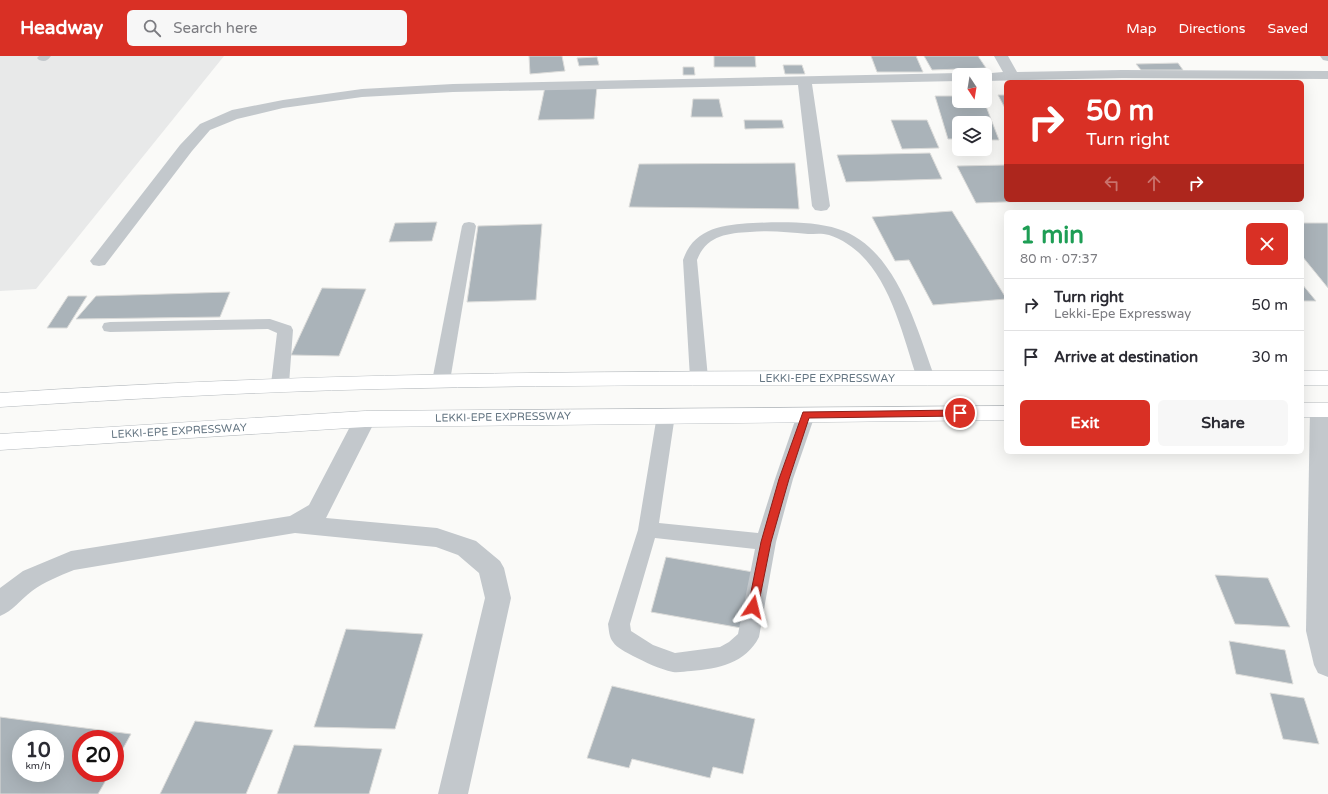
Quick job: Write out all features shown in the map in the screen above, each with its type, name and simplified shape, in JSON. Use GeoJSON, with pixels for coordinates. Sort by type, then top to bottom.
{"type":"FeatureCollection","features":[{"type":"Feature","properties":{"kind":"highway","name":"LEKKI-EPE EXPRESSWAY"},"geometry":{"type":"LineString","coordinates":[[0,400],[109,392],[280,384],[699,378],[1004,378]]}},
{"type":"Feature","properties":{"kind":"highway"},"geometry":{"type":"LineString","coordinates":[[1304,378],[1328,378]]}},
{"type":"Feature","properties":{"kind":"highway","name":"LEKKI-EPE EXPRESSWAY"},"geometry":{"type":"LineString","coordinates":[[0,442],[365,419],[1004,413]]}},
{"type":"Feature","properties":{"kind":"street"},"geometry":{"type":"LineString","coordinates":[[1001,56],[1013,77]]}},
{"type":"Feature","properties":{"kind":"street"},"geometry":{"type":"LineString","coordinates":[[992,77],[1122,74],[1328,75]]}},
{"type":"Feature","properties":{"kind":"street"},"geometry":{"type":"LineString","coordinates":[[99,261],[186,148],[205,127],[232,115],[283,104],[362,93],[469,87],[952,77]]}},
{"type":"Feature","properties":{"kind":"street"},"geometry":{"type":"LineString","coordinates":[[804,79],[821,206]]}},
{"type":"Feature","properties":{"kind":"street"},"geometry":{"type":"LineString","coordinates":[[1317,410],[1324,482],[1319,631],[1328,665]]}},
{"type":"Feature","properties":{"kind":"street"},"geometry":{"type":"LineString","coordinates":[[295,524],[318,511],[365,419]]}},
{"type":"Feature","properties":{"kind":"street"},"geometry":{"type":"LineString","coordinates":[[0,605],[9,594],[38,573],[70,561],[295,524],[437,538],[467,548],[491,568],[498,598],[453,794]]}},
{"type":"Feature","properties":{"kind":"lane"},"geometry":{"type":"LineString","coordinates":[[441,381],[469,226]]}},
{"type":"Feature","properties":{"kind":"lane"},"geometry":{"type":"LineString","coordinates":[[699,378],[690,260],[694,248],[702,240],[717,233],[745,228],[829,231],[850,240],[866,252],[880,269],[898,302],[926,378]]}},
{"type":"Feature","properties":{"kind":"lane"},"geometry":{"type":"LineString","coordinates":[[110,327],[270,324],[285,330],[280,384]]}},
{"type":"Feature","properties":{"kind":"lane"},"geometry":{"type":"LineString","coordinates":[[666,415],[648,530],[619,624],[621,636],[632,646],[674,662],[714,660],[743,645],[748,637],[766,542],[784,479],[806,415]]}},
{"type":"Feature","properties":{"kind":"lane"},"geometry":{"type":"LineString","coordinates":[[648,530],[766,542]]}},
{"type":"Feature","properties":{"kind":"shaded area"},"geometry":{"type":"Polygon","coordinates":[[[0,56],[224,56],[36,289],[0,291],[0,56]]]}},
{"type":"Feature","properties":{"kind":"building"},"geometry":{"type":"Polygon","coordinates":[[[529,56],[562,56],[565,71],[530,74],[529,56]]]}},
{"type":"Feature","properties":{"kind":"building"},"geometry":{"type":"Polygon","coordinates":[[[714,56],[755,56],[756,67],[714,67],[714,56]]]}},
{"type":"Feature","properties":{"kind":"building"},"geometry":{"type":"Polygon","coordinates":[[[871,56],[916,56],[923,72],[877,72],[871,56]]]}},
{"type":"Feature","properties":{"kind":"building"},"geometry":{"type":"Polygon","coordinates":[[[924,56],[978,56],[986,68],[952,68],[952,69],[932,70],[924,56]]]}},
{"type":"Feature","properties":{"kind":"building"},"geometry":{"type":"Polygon","coordinates":[[[597,57],[599,65],[579,66],[577,58],[597,57]]]}},
{"type":"Feature","properties":{"kind":"building"},"geometry":{"type":"Polygon","coordinates":[[[1178,63],[1183,70],[1141,70],[1136,64],[1178,63]]]}},
{"type":"Feature","properties":{"kind":"building"},"geometry":{"type":"Polygon","coordinates":[[[783,65],[802,65],[805,74],[785,74],[783,65]]]}},
{"type":"Feature","properties":{"kind":"building"},"geometry":{"type":"Polygon","coordinates":[[[683,67],[694,67],[695,75],[683,75],[683,67]]]}},
{"type":"Feature","properties":{"kind":"building"},"geometry":{"type":"Polygon","coordinates":[[[597,86],[594,119],[538,120],[545,87],[597,86]]]}},
{"type":"Feature","properties":{"kind":"building"},"geometry":{"type":"Polygon","coordinates":[[[998,95],[1004,95],[1004,106],[998,95]]]}},
{"type":"Feature","properties":{"kind":"building"},"geometry":{"type":"Polygon","coordinates":[[[935,96],[952,96],[952,108],[987,108],[990,116],[952,116],[952,139],[948,139],[935,96]]]}},
{"type":"Feature","properties":{"kind":"building"},"geometry":{"type":"Polygon","coordinates":[[[693,99],[719,99],[723,117],[691,117],[693,99]]]}},
{"type":"Feature","properties":{"kind":"building"},"geometry":{"type":"Polygon","coordinates":[[[744,120],[782,120],[784,128],[745,129],[744,120]]]}},
{"type":"Feature","properties":{"kind":"building"},"geometry":{"type":"Polygon","coordinates":[[[891,120],[927,120],[939,148],[902,149],[891,120]]]}},
{"type":"Feature","properties":{"kind":"building"},"geometry":{"type":"Polygon","coordinates":[[[992,122],[999,140],[992,140],[992,122]]]}},
{"type":"Feature","properties":{"kind":"building"},"geometry":{"type":"Polygon","coordinates":[[[930,153],[942,179],[846,182],[837,155],[930,153]]]}},
{"type":"Feature","properties":{"kind":"building"},"geometry":{"type":"Polygon","coordinates":[[[795,163],[799,209],[629,207],[639,164],[795,163]]]}},
{"type":"Feature","properties":{"kind":"building"},"geometry":{"type":"Polygon","coordinates":[[[1004,165],[1004,202],[976,203],[957,166],[1004,165]]]}},
{"type":"Feature","properties":{"kind":"building"},"geometry":{"type":"Polygon","coordinates":[[[952,211],[1004,295],[1004,299],[933,305],[909,260],[895,261],[872,217],[952,211]]]}},
{"type":"Feature","properties":{"kind":"building"},"geometry":{"type":"Polygon","coordinates":[[[437,222],[432,241],[389,242],[395,223],[437,222]]]}},
{"type":"Feature","properties":{"kind":"building"},"geometry":{"type":"Polygon","coordinates":[[[1304,223],[1328,223],[1328,288],[1304,258],[1304,223]]]}},
{"type":"Feature","properties":{"kind":"building"},"geometry":{"type":"Polygon","coordinates":[[[542,224],[536,300],[467,302],[478,226],[542,224]]]}},
{"type":"Feature","properties":{"kind":"building"},"geometry":{"type":"Polygon","coordinates":[[[1304,286],[1316,301],[1304,301],[1304,286]]]}},
{"type":"Feature","properties":{"kind":"building"},"geometry":{"type":"Polygon","coordinates":[[[322,288],[366,289],[339,356],[291,355],[322,288]]]}},
{"type":"Feature","properties":{"kind":"building"},"geometry":{"type":"Polygon","coordinates":[[[230,292],[220,317],[76,319],[96,296],[230,292]]]}},
{"type":"Feature","properties":{"kind":"building"},"geometry":{"type":"Polygon","coordinates":[[[68,296],[87,296],[67,328],[47,328],[68,296]]]}},
{"type":"Feature","properties":{"kind":"building"},"geometry":{"type":"Polygon","coordinates":[[[666,557],[759,573],[747,629],[651,612],[666,557]]]}},
{"type":"Feature","properties":{"kind":"building"},"geometry":{"type":"Polygon","coordinates":[[[1215,575],[1268,578],[1290,627],[1235,624],[1215,575]]]}},
{"type":"Feature","properties":{"kind":"building"},"geometry":{"type":"Polygon","coordinates":[[[346,629],[423,634],[395,729],[314,727],[346,629]]]}},
{"type":"Feature","properties":{"kind":"building"},"geometry":{"type":"Polygon","coordinates":[[[1229,641],[1285,650],[1293,684],[1236,674],[1229,641]]]}},
{"type":"Feature","properties":{"kind":"building"},"geometry":{"type":"Polygon","coordinates":[[[612,686],[755,719],[743,774],[713,767],[710,778],[632,759],[629,768],[587,758],[612,686]]]}},
{"type":"Feature","properties":{"kind":"building"},"geometry":{"type":"Polygon","coordinates":[[[1270,693],[1304,698],[1319,744],[1283,739],[1270,693]]]}},
{"type":"Feature","properties":{"kind":"building"},"geometry":{"type":"Polygon","coordinates":[[[0,717],[100,730],[72,730],[72,782],[105,782],[98,794],[0,794],[0,717]]]}},
{"type":"Feature","properties":{"kind":"building"},"geometry":{"type":"Polygon","coordinates":[[[195,721],[273,730],[246,794],[160,794],[195,721]]]}},
{"type":"Feature","properties":{"kind":"building"},"geometry":{"type":"Polygon","coordinates":[[[124,733],[131,734],[124,747],[124,733]]]}},
{"type":"Feature","properties":{"kind":"building"},"geometry":{"type":"Polygon","coordinates":[[[294,745],[382,749],[369,794],[277,794],[294,745]]]}},
{"type":"Feature","properties":{"kind":"route"},"geometry":{"type":"LineString","coordinates":[[753,607],[766,542],[784,479],[806,415],[960,413]]}}]}
